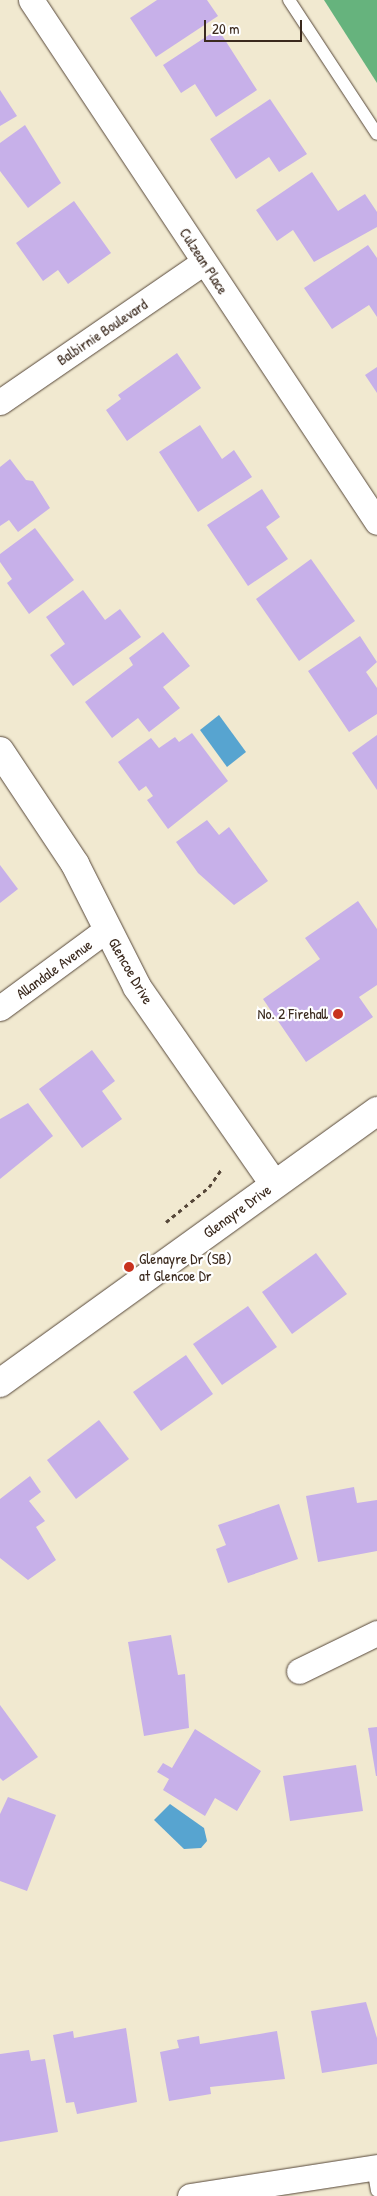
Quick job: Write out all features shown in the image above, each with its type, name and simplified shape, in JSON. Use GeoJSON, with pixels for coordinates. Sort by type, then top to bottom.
{"type":"FeatureCollection","features":[{"type":"Feature","properties":{"kind":"street","name":"Culzean Place"},"geometry":{"type":"LineString","coordinates":[[31,0],[377,522]]}},
{"type":"Feature","properties":{"kind":"street","name":"Balbirnie Boulevard"},"geometry":{"type":"LineString","coordinates":[[0,402],[204,262]]}},
{"type":"Feature","properties":{"kind":"street","name":"Glencoe Drive"},"geometry":{"type":"LineString","coordinates":[[0,752],[75,864],[137,987],[274,1184]]}},
{"type":"Feature","properties":{"kind":"street","name":"Allandale Avenue"},"geometry":{"type":"LineString","coordinates":[[0,1008],[107,929]]}},
{"type":"Feature","properties":{"kind":"street","name":"Glenayre Drive"},"geometry":{"type":"LineString","coordinates":[[0,1383],[377,1111]]}},
{"type":"Feature","properties":{"kind":"street"},"geometry":{"type":"LineString","coordinates":[[299,1671],[377,1633]]}},
{"type":"Feature","properties":{"kind":"street"},"geometry":{"type":"LineString","coordinates":[[190,2196],[376,2175]]}},
{"type":"Feature","properties":{"kind":"lane"},"geometry":{"type":"LineString","coordinates":[[289,0],[377,134]]}},
{"type":"Feature","properties":{"kind":"green space"},"geometry":{"type":"Polygon","coordinates":[[[324,0],[377,0],[377,83],[324,0]]]}},
{"type":"Feature","properties":{"kind":"water"},"geometry":{"type":"Polygon","coordinates":[[[219,715],[246,752],[227,767],[200,730],[219,715]]]}},
{"type":"Feature","properties":{"kind":"water"},"geometry":{"type":"Polygon","coordinates":[[[170,1804],[204,1828],[207,1841],[201,1848],[184,1849],[154,1820],[170,1804]]]}},
{"type":"Feature","properties":{"kind":"building"},"geometry":{"type":"Polygon","coordinates":[[[157,0],[207,0],[218,16],[156,57],[130,18],[157,0]]]}},
{"type":"Feature","properties":{"kind":"building"},"geometry":{"type":"Polygon","coordinates":[[[218,29],[257,90],[216,117],[195,84],[181,93],[163,65],[218,29]]]}},
{"type":"Feature","properties":{"kind":"building"},"geometry":{"type":"Polygon","coordinates":[[[0,90],[17,116],[0,126],[0,90]]]}},
{"type":"Feature","properties":{"kind":"building"},"geometry":{"type":"Polygon","coordinates":[[[270,99],[307,154],[279,172],[269,157],[236,179],[210,139],[270,99]]]}},
{"type":"Feature","properties":{"kind":"building"},"geometry":{"type":"Polygon","coordinates":[[[25,125],[61,183],[28,208],[0,171],[0,143],[25,125]]]}},
{"type":"Feature","properties":{"kind":"building"},"geometry":{"type":"Polygon","coordinates":[[[312,172],[338,211],[365,194],[377,212],[377,227],[314,262],[293,230],[277,241],[256,210],[312,172]]]}},
{"type":"Feature","properties":{"kind":"building"},"geometry":{"type":"Polygon","coordinates":[[[74,201],[111,253],[68,284],[58,270],[43,281],[16,243],[74,201]]]}},
{"type":"Feature","properties":{"kind":"building"},"geometry":{"type":"Polygon","coordinates":[[[368,245],[377,258],[377,317],[369,305],[332,329],[304,288],[368,245]]]}},
{"type":"Feature","properties":{"kind":"building"},"geometry":{"type":"Polygon","coordinates":[[[177,353],[201,388],[127,441],[106,410],[121,399],[118,395],[177,353]]]}},
{"type":"Feature","properties":{"kind":"building"},"geometry":{"type":"Polygon","coordinates":[[[377,367],[377,393],[365,375],[377,367]]]}},
{"type":"Feature","properties":{"kind":"building"},"geometry":{"type":"Polygon","coordinates":[[[200,425],[222,459],[234,450],[252,477],[198,512],[159,452],[200,425]]]}},
{"type":"Feature","properties":{"kind":"building"},"geometry":{"type":"Polygon","coordinates":[[[10,459],[26,480],[33,481],[50,508],[18,532],[9,520],[0,526],[0,467],[10,459]]]}},
{"type":"Feature","properties":{"kind":"building"},"geometry":{"type":"Polygon","coordinates":[[[262,489],[280,517],[266,527],[288,559],[248,586],[207,525],[262,489]]]}},
{"type":"Feature","properties":{"kind":"building"},"geometry":{"type":"Polygon","coordinates":[[[35,528],[74,580],[29,614],[7,583],[12,579],[0,562],[0,554],[35,528]]]}},
{"type":"Feature","properties":{"kind":"building"},"geometry":{"type":"Polygon","coordinates":[[[311,559],[355,621],[299,661],[256,599],[311,559]]]}},
{"type":"Feature","properties":{"kind":"building"},"geometry":{"type":"Polygon","coordinates":[[[83,590],[105,620],[120,609],[141,637],[73,686],[50,655],[65,644],[46,617],[83,590]]]}},
{"type":"Feature","properties":{"kind":"building"},"geometry":{"type":"Polygon","coordinates":[[[163,632],[190,666],[163,687],[180,708],[149,732],[138,718],[112,738],[85,702],[133,665],[129,658],[163,632]]]}},
{"type":"Feature","properties":{"kind":"building"},"geometry":{"type":"Polygon","coordinates":[[[360,636],[377,662],[366,672],[377,688],[377,714],[349,732],[308,671],[360,636]]]}},
{"type":"Feature","properties":{"kind":"building"},"geometry":{"type":"Polygon","coordinates":[[[192,733],[228,781],[168,829],[147,800],[153,796],[146,786],[139,791],[118,762],[151,738],[159,748],[175,737],[179,742],[192,733]]]}},
{"type":"Feature","properties":{"kind":"building"},"geometry":{"type":"Polygon","coordinates":[[[377,735],[377,790],[352,753],[377,735]]]}},
{"type":"Feature","properties":{"kind":"building"},"geometry":{"type":"Polygon","coordinates":[[[207,820],[219,835],[229,827],[268,881],[234,905],[198,873],[176,842],[207,820]]]}},
{"type":"Feature","properties":{"kind":"building"},"geometry":{"type":"Polygon","coordinates":[[[0,865],[18,889],[0,903],[0,865]]]}},
{"type":"Feature","properties":{"kind":"building"},"geometry":{"type":"Polygon","coordinates":[[[358,901],[377,929],[377,985],[359,997],[373,1017],[306,1062],[263,999],[320,959],[305,938],[358,901]]]}},
{"type":"Feature","properties":{"kind":"building"},"geometry":{"type":"Polygon","coordinates":[[[92,1050],[115,1081],[102,1091],[122,1119],[82,1148],[39,1089],[92,1050]]]}},
{"type":"Feature","properties":{"kind":"building"},"geometry":{"type":"Polygon","coordinates":[[[28,1103],[53,1136],[0,1179],[0,1119],[28,1103]]]}},
{"type":"Feature","properties":{"kind":"building"},"geometry":{"type":"Polygon","coordinates":[[[316,1253],[347,1294],[292,1334],[262,1292],[316,1253]]]}},
{"type":"Feature","properties":{"kind":"building"},"geometry":{"type":"Polygon","coordinates":[[[248,1306],[277,1347],[222,1385],[193,1344],[248,1306]]]}},
{"type":"Feature","properties":{"kind":"building"},"geometry":{"type":"Polygon","coordinates":[[[186,1355],[213,1394],[161,1431],[133,1392],[186,1355]]]}},
{"type":"Feature","properties":{"kind":"building"},"geometry":{"type":"Polygon","coordinates":[[[99,1420],[129,1459],[76,1499],[47,1460],[99,1420]]]}},
{"type":"Feature","properties":{"kind":"building"},"geometry":{"type":"Polygon","coordinates":[[[30,1476],[41,1492],[29,1501],[45,1521],[36,1527],[56,1560],[28,1580],[0,1558],[0,1499],[30,1476]]]}},
{"type":"Feature","properties":{"kind":"building"},"geometry":{"type":"Polygon","coordinates":[[[354,1487],[357,1503],[377,1500],[377,1551],[318,1562],[306,1496],[354,1487]]]}},
{"type":"Feature","properties":{"kind":"building"},"geometry":{"type":"Polygon","coordinates":[[[279,1504],[298,1559],[228,1583],[216,1549],[226,1545],[218,1525],[279,1504]]]}},
{"type":"Feature","properties":{"kind":"building"},"geometry":{"type":"Polygon","coordinates":[[[171,1635],[178,1675],[185,1674],[189,1728],[144,1736],[128,1642],[171,1635]]]}},
{"type":"Feature","properties":{"kind":"building"},"geometry":{"type":"Polygon","coordinates":[[[0,1705],[38,1757],[3,1781],[0,1778],[0,1705]]]}},
{"type":"Feature","properties":{"kind":"building"},"geometry":{"type":"Polygon","coordinates":[[[377,1727],[377,1776],[376,1776],[368,1728],[377,1727]]]}},
{"type":"Feature","properties":{"kind":"building"},"geometry":{"type":"Polygon","coordinates":[[[195,1729],[261,1771],[237,1811],[215,1798],[205,1816],[163,1790],[169,1779],[157,1772],[163,1763],[172,1768],[195,1729]]]}},
{"type":"Feature","properties":{"kind":"building"},"geometry":{"type":"Polygon","coordinates":[[[356,1765],[363,1811],[290,1821],[283,1776],[356,1765]]]}},
{"type":"Feature","properties":{"kind":"building"},"geometry":{"type":"Polygon","coordinates":[[[8,1797],[56,1815],[27,1891],[0,1881],[0,1814],[8,1797]]]}},
{"type":"Feature","properties":{"kind":"building"},"geometry":{"type":"Polygon","coordinates":[[[366,2002],[377,2038],[377,2064],[322,2073],[311,2011],[366,2002]]]}},
{"type":"Feature","properties":{"kind":"building"},"geometry":{"type":"Polygon","coordinates":[[[126,2028],[137,2102],[77,2114],[74,2102],[66,2103],[53,2035],[73,2031],[74,2038],[126,2028]]]}},
{"type":"Feature","properties":{"kind":"building"},"geometry":{"type":"Polygon","coordinates":[[[277,2031],[285,2079],[210,2087],[211,2094],[169,2101],[160,2052],[179,2048],[177,2040],[199,2036],[200,2044],[277,2031]]]}},
{"type":"Feature","properties":{"kind":"building"},"geometry":{"type":"Polygon","coordinates":[[[29,2050],[31,2061],[45,2059],[58,2132],[0,2142],[0,2054],[29,2050]]]}},
{"type":"Feature","properties":{"kind":"place","name":"No. 2 Firehall"},"geometry":{"type":"Point","coordinates":[338,1014]}},
{"type":"Feature","properties":{"kind":"place","name":"Glenayre Dr (SB) at Glencoe Dr"},"geometry":{"type":"Point","coordinates":[129,1267]}}]}
